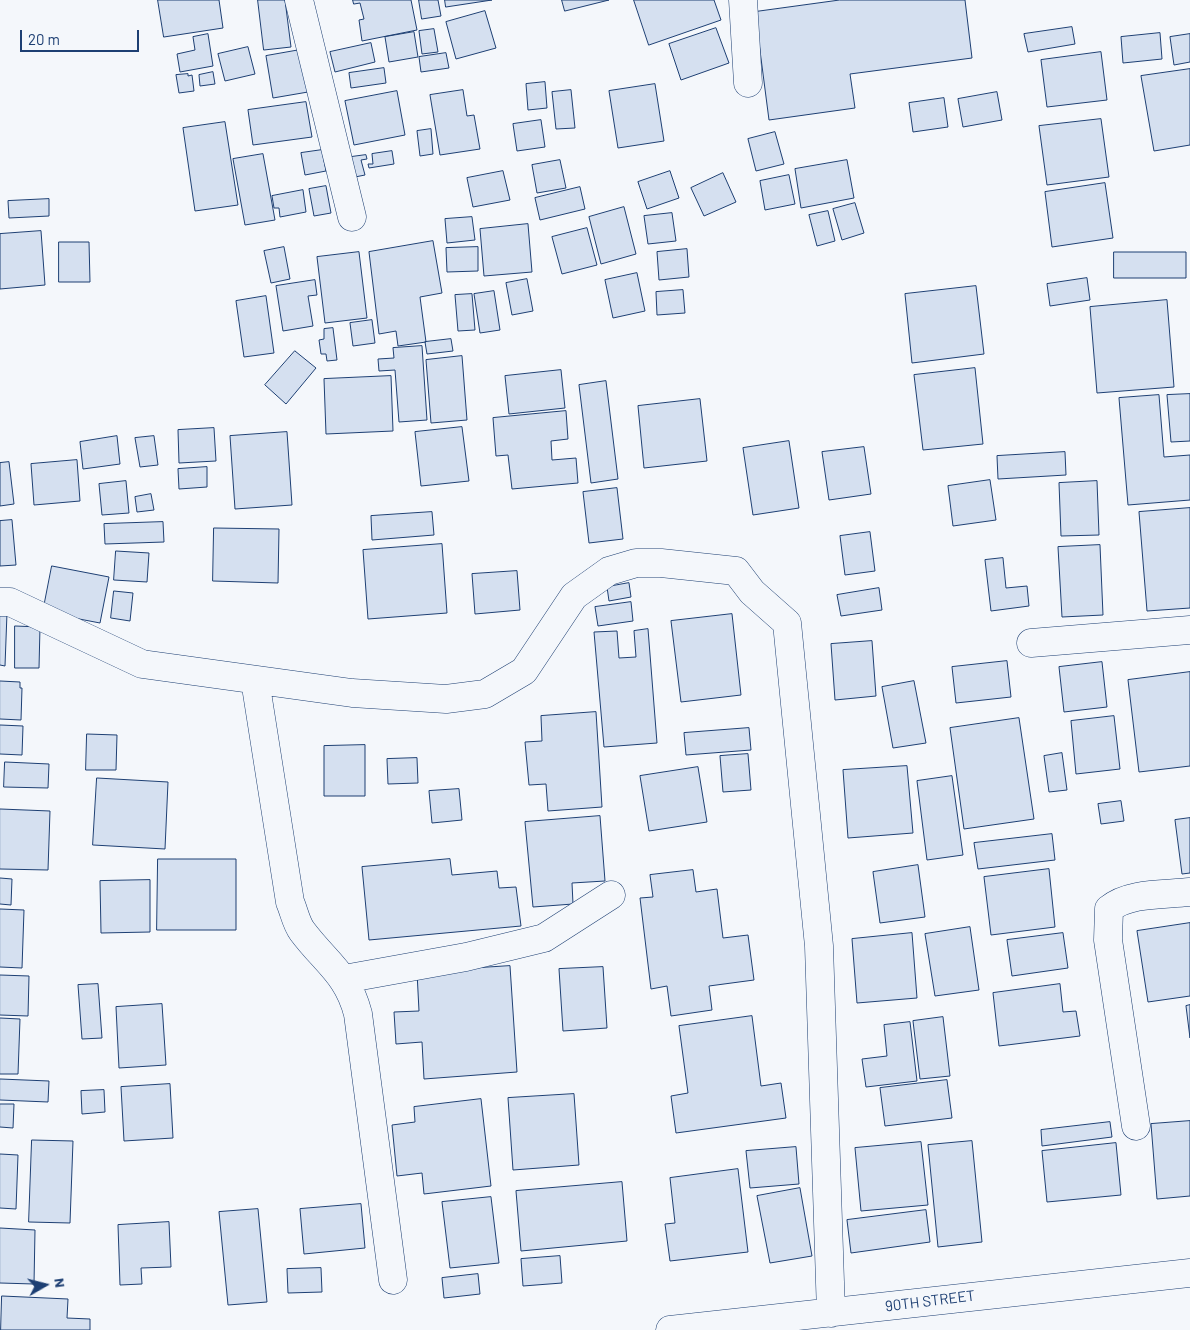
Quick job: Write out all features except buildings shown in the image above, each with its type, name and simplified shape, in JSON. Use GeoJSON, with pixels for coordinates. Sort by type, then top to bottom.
{"type":"FeatureCollection","features":[{"type":"Feature","properties":{"kind":"street"},"geometry":{"type":"LineString","coordinates":[[300,0],[352,217]]}},
{"type":"Feature","properties":{"kind":"street"},"geometry":{"type":"LineString","coordinates":[[743,0],[748,83]]}},
{"type":"Feature","properties":{"kind":"street"},"geometry":{"type":"LineString","coordinates":[[0,602],[10,602],[142,664],[352,693],[446,699],[485,694],[524,671],[574,596],[609,571],[636,563],[697,566],[736,571],[752,592],[787,623],[819,946],[843,1318]]}},
{"type":"Feature","properties":{"kind":"street"},"geometry":{"type":"LineString","coordinates":[[1031,643],[1190,630]]}},
{"type":"Feature","properties":{"kind":"street"},"geometry":{"type":"LineString","coordinates":[[255,680],[290,902],[301,930],[344,979],[353,995],[358,1014],[394,1280]]}},
{"type":"Feature","properties":{"kind":"street"},"geometry":{"type":"LineString","coordinates":[[1136,1126],[1108,940],[1109,909],[1117,902],[1129,899],[1190,892]]}},
{"type":"Feature","properties":{"kind":"street"},"geometry":{"type":"LineString","coordinates":[[344,979],[466,957],[544,938],[611,895]]}},
{"type":"Feature","properties":{"kind":"street","name":"90TH STREET"},"geometry":{"type":"LineString","coordinates":[[670,1330],[843,1318],[1190,1273]]}}]}
